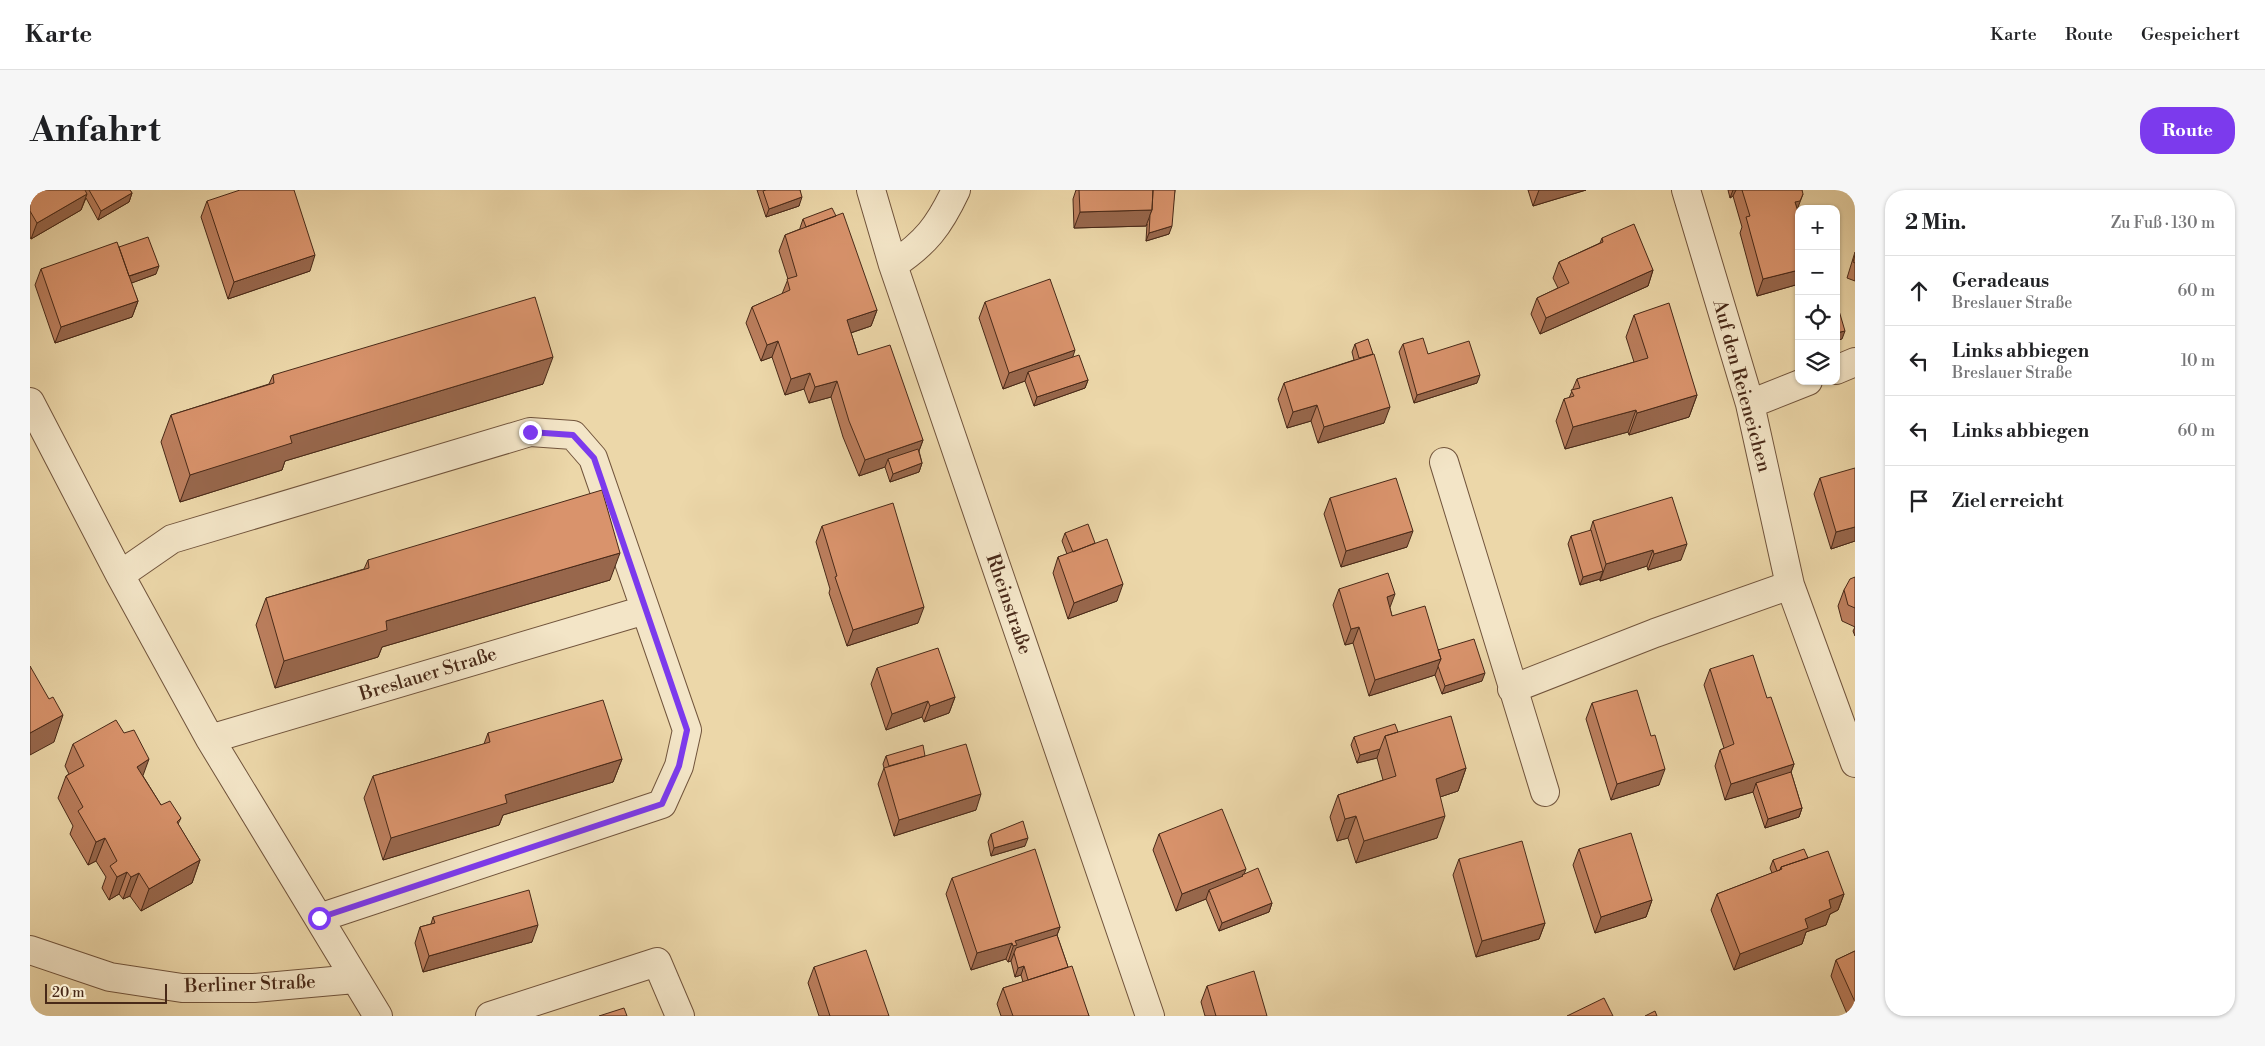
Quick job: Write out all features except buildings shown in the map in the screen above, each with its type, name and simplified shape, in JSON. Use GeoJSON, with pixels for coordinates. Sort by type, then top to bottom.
{"type":"FeatureCollection","features":[{"type":"Feature","properties":{"kind":"street","name":"Rheinstraße"},"geometry":{"type":"LineString","coordinates":[[871,190],[893,265],[1150,1016]]}},
{"type":"Feature","properties":{"kind":"street"},"geometry":{"type":"LineString","coordinates":[[893,265],[915,250],[931,235],[956,190]]}},
{"type":"Feature","properties":{"kind":"street","name":"Auf den Reieneichen"},"geometry":{"type":"LineString","coordinates":[[1686,190],[1750,404],[1790,584],[1855,763]]}},
{"type":"Feature","properties":{"kind":"street"},"geometry":{"type":"LineString","coordinates":[[1840,368],[1855,362]]}},
{"type":"Feature","properties":{"kind":"street"},"geometry":{"type":"LineString","coordinates":[[1750,404],[1798,385]]}},
{"type":"Feature","properties":{"kind":"street"},"geometry":{"type":"LineString","coordinates":[[30,402],[120,575],[210,739],[378,1016]]}},
{"type":"Feature","properties":{"kind":"street"},"geometry":{"type":"LineString","coordinates":[[120,575],[172,539],[530,432],[573,435],[594,458],[687,730],[679,766],[662,804],[319,918]]}},
{"type":"Feature","properties":{"kind":"street"},"geometry":{"type":"LineString","coordinates":[[1444,462],[1512,690],[1545,792]]}},
{"type":"Feature","properties":{"kind":"street"},"geometry":{"type":"LineString","coordinates":[[1512,690],[1655,633],[1790,584]]}},
{"type":"Feature","properties":{"kind":"street","name":"Breslauer Straße"},"geometry":{"type":"LineString","coordinates":[[210,739],[645,610]]}},
{"type":"Feature","properties":{"kind":"street","name":"Berliner Straße"},"geometry":{"type":"LineString","coordinates":[[30,950],[110,977],[182,988],[254,988],[355,979]]}},
{"type":"Feature","properties":{"kind":"street"},"geometry":{"type":"LineString","coordinates":[[490,1016],[657,962],[680,1016]]}},
{"type":"Feature","properties":{"kind":"route"},"geometry":{"type":"LineString","coordinates":[[319,918],[662,804],[679,766],[687,730],[594,458],[573,435],[530,432]]}}]}
